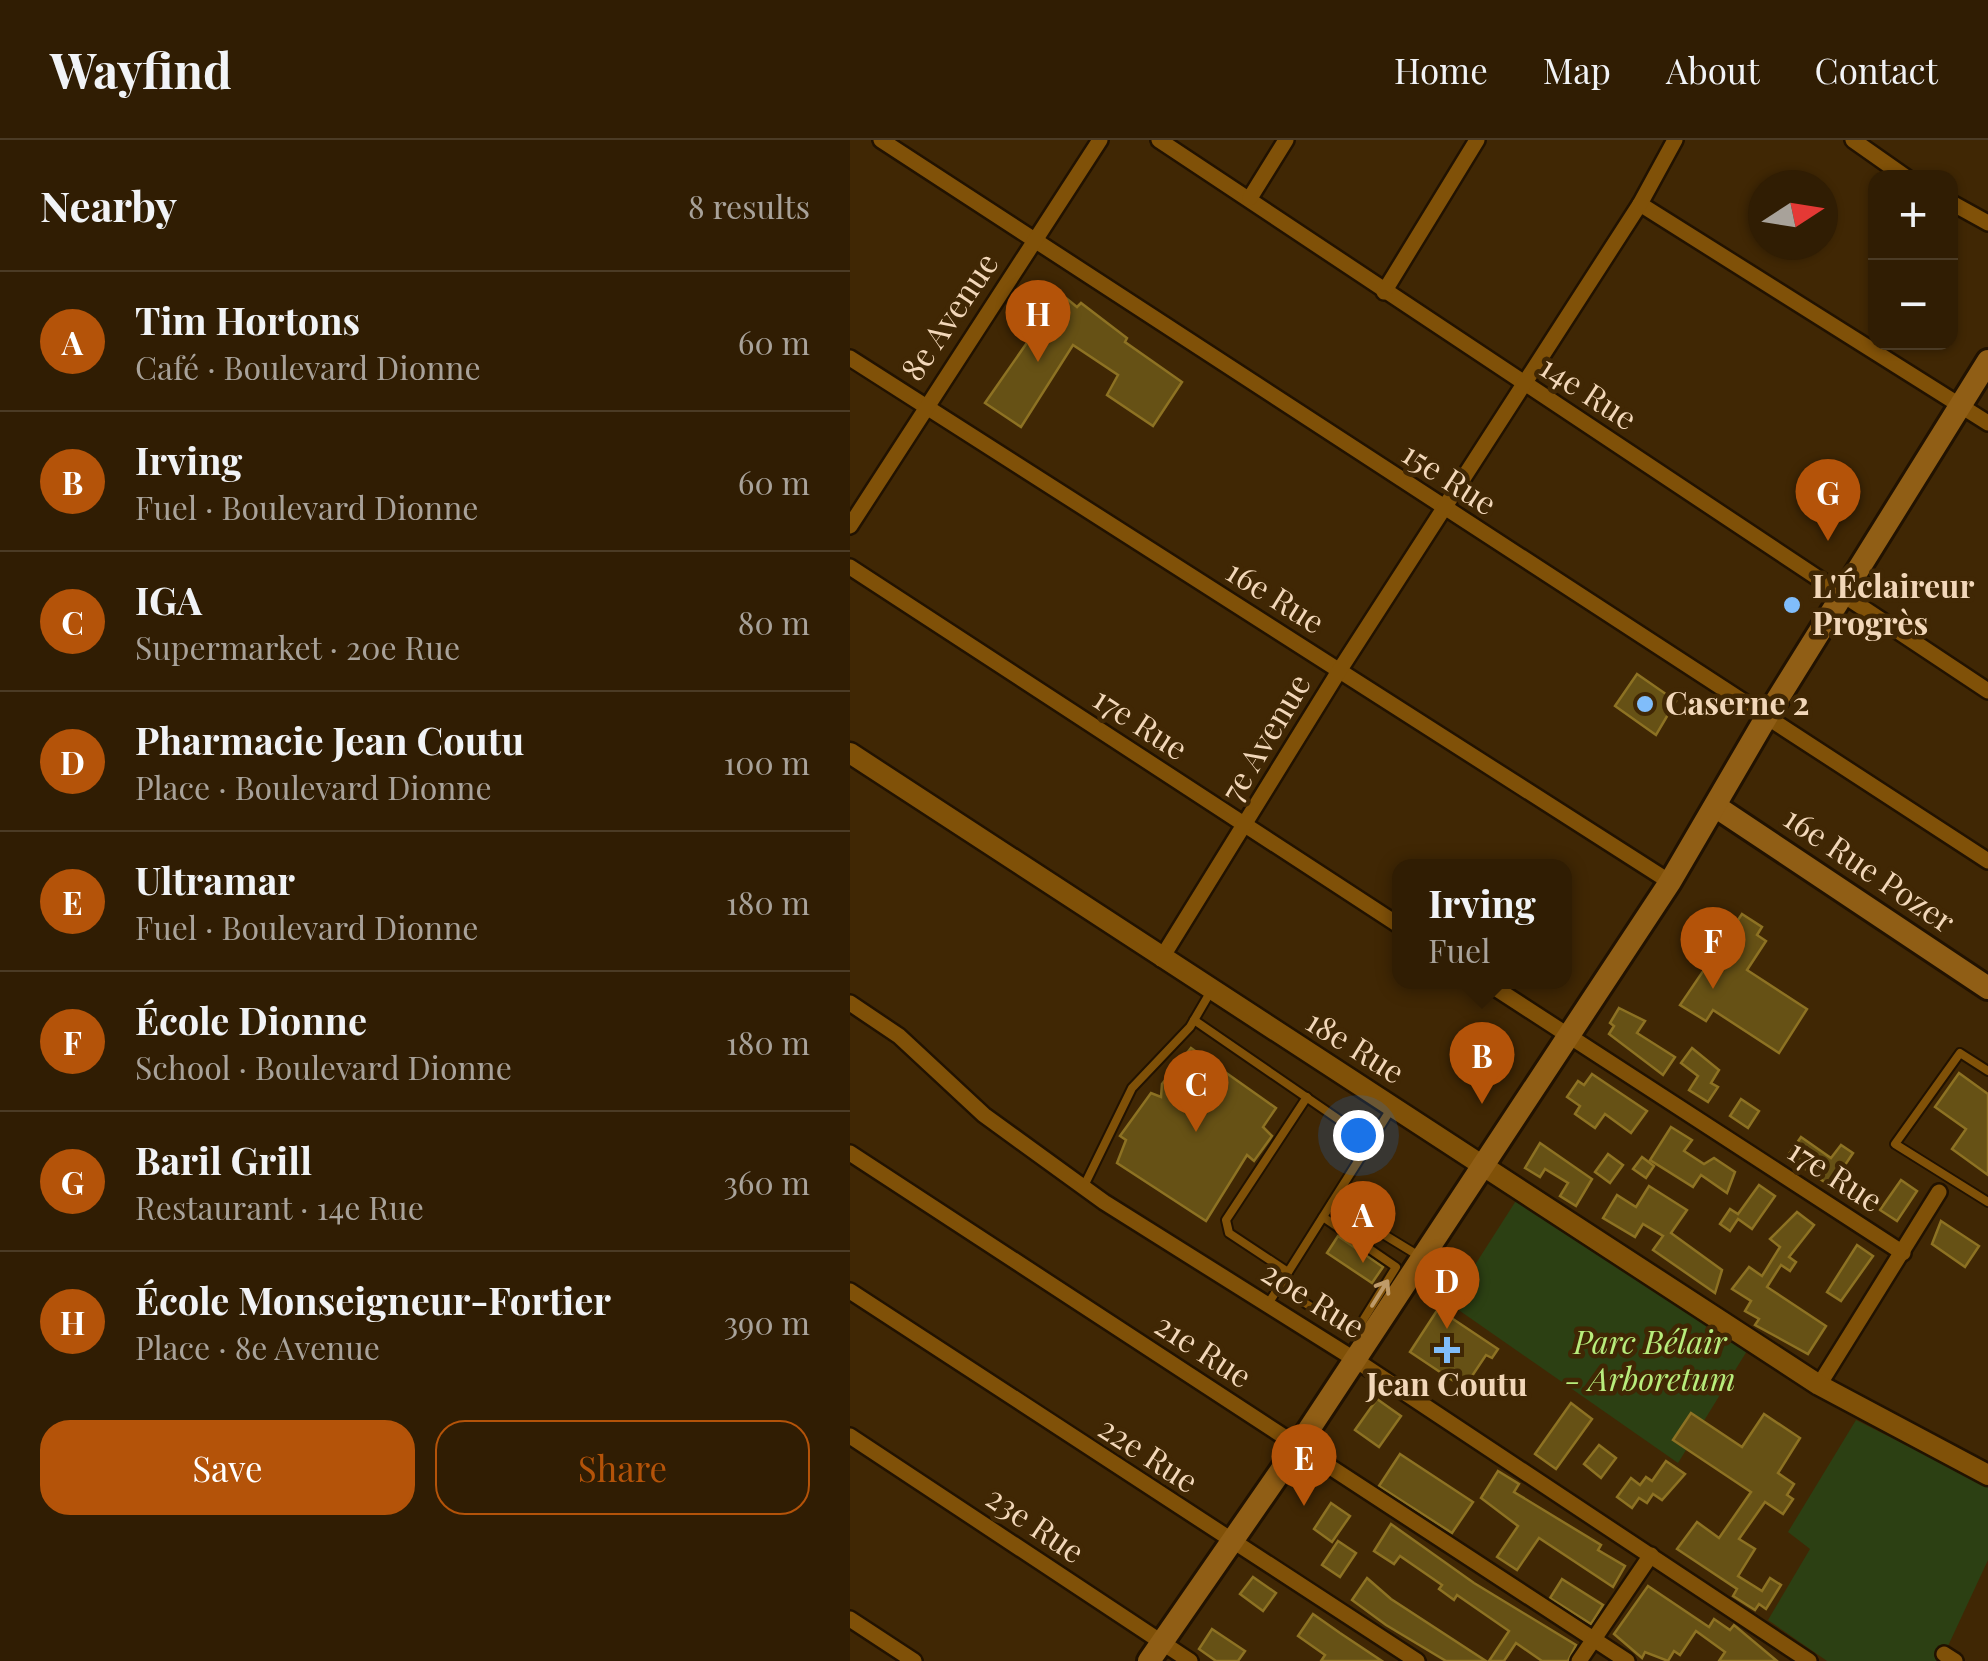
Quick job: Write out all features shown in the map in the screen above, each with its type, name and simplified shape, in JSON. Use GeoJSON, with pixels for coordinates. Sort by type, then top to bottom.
{"type":"FeatureCollection","features":[{"type":"Feature","properties":{"kind":"main road"},"geometry":{"type":"LineString","coordinates":[[1155,1652],[1298,1446],[1670,882],[1767,716],[1988,361]]}},
{"type":"Feature","properties":{"kind":"main road","name":"16e Rue Pozer"},"geometry":{"type":"LineString","coordinates":[[1715,806],[1988,988]]}},
{"type":"Feature","properties":{"kind":"street","name":"15e Rue"},"geometry":{"type":"LineString","coordinates":[[881,140],[1988,861]]}},
{"type":"Feature","properties":{"kind":"street","name":"8e Avenue"},"geometry":{"type":"LineString","coordinates":[[850,526],[1100,140]]}},
{"type":"Feature","properties":{"kind":"street","name":"14e Rue"},"geometry":{"type":"LineString","coordinates":[[1159,140],[1988,691]]}},
{"type":"Feature","properties":{"kind":"street"},"geometry":{"type":"LineString","coordinates":[[1250,198],[1286,140]]}},
{"type":"Feature","properties":{"kind":"street"},"geometry":{"type":"LineString","coordinates":[[1384,292],[1478,140]]}},
{"type":"Feature","properties":{"kind":"street","name":"7e Avenue"},"geometry":{"type":"LineString","coordinates":[[1161,959],[1339,670],[1640,204],[1675,140]]}},
{"type":"Feature","properties":{"kind":"street"},"geometry":{"type":"LineString","coordinates":[[1854,140],[1896,170]]}},
{"type":"Feature","properties":{"kind":"street"},"geometry":{"type":"LineString","coordinates":[[1640,204],[1988,423]]}},
{"type":"Feature","properties":{"kind":"street"},"geometry":{"type":"LineString","coordinates":[[1958,206],[1988,223]]}},
{"type":"Feature","properties":{"kind":"street","name":"16e Rue"},"geometry":{"type":"LineString","coordinates":[[850,358],[1670,882]]}},
{"type":"Feature","properties":{"kind":"street","name":"17e Rue"},"geometry":{"type":"LineString","coordinates":[[850,567],[1392,921]]}},
{"type":"Feature","properties":{"kind":"street","name":"18e Rue"},"geometry":{"type":"LineString","coordinates":[[850,753],[1819,1385],[1988,1474]]}},
{"type":"Feature","properties":{"kind":"street","name":"17e Rue"},"geometry":{"type":"LineString","coordinates":[[1497,989],[1903,1253]]}},
{"type":"Feature","properties":{"kind":"street","name":"20e Rue"},"geometry":{"type":"LineString","coordinates":[[850,1003],[899,1036],[984,1115],[1084,1187],[1354,1359],[1809,1661]]}},
{"type":"Feature","properties":{"kind":"street","name":"21e Rue"},"geometry":{"type":"LineString","coordinates":[[850,1153],[1627,1661]]}},
{"type":"Feature","properties":{"kind":"street"},"geometry":{"type":"LineString","coordinates":[[1819,1385],[1939,1192]]}},
{"type":"Feature","properties":{"kind":"street","name":"22e Rue"},"geometry":{"type":"LineString","coordinates":[[850,1291],[1418,1661]]}},
{"type":"Feature","properties":{"kind":"street","name":"23e Rue"},"geometry":{"type":"LineString","coordinates":[[850,1436],[1155,1652],[1190,1661]]}},
{"type":"Feature","properties":{"kind":"street"},"geometry":{"type":"LineString","coordinates":[[1580,1661],[1651,1556]]}},
{"type":"Feature","properties":{"kind":"street"},"geometry":{"type":"LineString","coordinates":[[850,1619],[914,1661]]}},
{"type":"Feature","properties":{"kind":"lane"},"geometry":{"type":"LineString","coordinates":[[1084,1187],[1132,1088],[1194,1020],[1211,991]]}},
{"type":"Feature","properties":{"kind":"lane"},"geometry":{"type":"LineString","coordinates":[[1194,1020],[1370,1141]]}},
{"type":"Feature","properties":{"kind":"lane"},"geometry":{"type":"LineString","coordinates":[[1988,1071],[1960,1053],[1895,1144],[1988,1202]]}},
{"type":"Feature","properties":{"kind":"lane"},"geometry":{"type":"LineString","coordinates":[[1288,1272],[1229,1234],[1226,1220],[1307,1097]]}},
{"type":"Feature","properties":{"kind":"lane"},"geometry":{"type":"LineString","coordinates":[[1268,1304],[1392,1106]]}},
{"type":"Feature","properties":{"kind":"lane"},"geometry":{"type":"LineString","coordinates":[[1332,1203],[1422,1259]]}},
{"type":"Feature","properties":{"kind":"lane"},"geometry":{"type":"LineString","coordinates":[[1282,1281],[1305,1304],[1344,1328],[1362,1322],[1396,1267],[1323,1217]]}},
{"type":"Feature","properties":{"kind":"green space","name":"Parc Bélair - Arboretum"},"geometry":{"type":"Polygon","coordinates":[[[1519,1196],[1750,1346],[1678,1463],[1450,1304],[1519,1196]]]}},
{"type":"Feature","properties":{"kind":"green space"},"geometry":{"type":"Polygon","coordinates":[[[1856,1420],[1988,1486],[1988,1560],[1941,1661],[1827,1661],[1768,1620],[1810,1549],[1788,1532],[1856,1420]]]}},
{"type":"Feature","properties":{"kind":"building"},"geometry":{"type":"Polygon","coordinates":[[[1061,294],[1077,307],[1081,303],[1127,338],[1125,342],[1182,382],[1153,426],[1107,395],[1118,375],[1073,345],[1021,427],[985,403],[1061,294]]]}},
{"type":"Feature","properties":{"kind":"building","name":"Caserne 2"},"geometry":{"type":"Polygon","coordinates":[[[1637,674],[1676,701],[1656,735],[1615,706],[1637,674]]]}},
{"type":"Feature","properties":{"kind":"building"},"geometry":{"type":"Polygon","coordinates":[[[1742,914],[1762,927],[1757,935],[1766,941],[1747,970],[1807,1009],[1779,1053],[1713,1010],[1706,1021],[1680,1005],[1742,914]]]}},
{"type":"Feature","properties":{"kind":"building"},"geometry":{"type":"Polygon","coordinates":[[[1619,1008],[1645,1021],[1637,1033],[1675,1057],[1663,1075],[1609,1034],[1614,1026],[1610,1023],[1619,1008]]]}},
{"type":"Feature","properties":{"kind":"building"},"geometry":{"type":"Polygon","coordinates":[[[1191,1048],[1276,1108],[1263,1127],[1272,1136],[1254,1161],[1247,1155],[1206,1221],[1117,1163],[1126,1140],[1120,1136],[1151,1093],[1161,1097],[1162,1084],[1191,1048]]]}},
{"type":"Feature","properties":{"kind":"building"},"geometry":{"type":"Polygon","coordinates":[[[1692,1048],[1719,1070],[1711,1083],[1718,1087],[1708,1102],[1689,1090],[1698,1076],[1681,1063],[1692,1048]]]}},
{"type":"Feature","properties":{"kind":"building"},"geometry":{"type":"Polygon","coordinates":[[[1959,1073],[1988,1094],[1988,1175],[1952,1149],[1966,1129],[1935,1107],[1959,1073]]]}},
{"type":"Feature","properties":{"kind":"building"},"geometry":{"type":"Polygon","coordinates":[[[1592,1074],[1647,1111],[1631,1133],[1605,1114],[1595,1128],[1575,1114],[1580,1106],[1567,1097],[1578,1081],[1584,1085],[1592,1074]]]}},
{"type":"Feature","properties":{"kind":"building"},"geometry":{"type":"Polygon","coordinates":[[[1741,1099],[1759,1111],[1748,1128],[1730,1116],[1741,1099]]]}},
{"type":"Feature","properties":{"kind":"building"},"geometry":{"type":"Polygon","coordinates":[[[1671,1127],[1692,1140],[1684,1151],[1704,1164],[1714,1158],[1735,1172],[1727,1193],[1701,1175],[1693,1187],[1650,1160],[1671,1127]]]}},
{"type":"Feature","properties":{"kind":"building"},"geometry":{"type":"Polygon","coordinates":[[[1801,1137],[1831,1158],[1841,1145],[1853,1153],[1843,1168],[1851,1173],[1838,1191],[1787,1157],[1801,1137]]]}},
{"type":"Feature","properties":{"kind":"building"},"geometry":{"type":"Polygon","coordinates":[[[1540,1143],[1592,1179],[1576,1206],[1560,1196],[1568,1183],[1545,1169],[1540,1177],[1525,1168],[1540,1143]]]}},
{"type":"Feature","properties":{"kind":"building"},"geometry":{"type":"Polygon","coordinates":[[[1608,1154],[1623,1165],[1610,1183],[1595,1172],[1608,1154]]]}},
{"type":"Feature","properties":{"kind":"building"},"geometry":{"type":"Polygon","coordinates":[[[1642,1157],[1654,1166],[1646,1178],[1633,1169],[1642,1157]]]}},
{"type":"Feature","properties":{"kind":"building"},"geometry":{"type":"Polygon","coordinates":[[[1901,1180],[1917,1191],[1897,1221],[1880,1210],[1901,1180]]]}},
{"type":"Feature","properties":{"kind":"building"},"geometry":{"type":"Polygon","coordinates":[[[1759,1185],[1775,1196],[1752,1229],[1738,1219],[1730,1231],[1720,1224],[1730,1209],[1738,1214],[1759,1185]]]}},
{"type":"Feature","properties":{"kind":"building"},"geometry":{"type":"Polygon","coordinates":[[[1649,1186],[1687,1210],[1671,1233],[1722,1270],[1715,1293],[1653,1250],[1663,1236],[1643,1224],[1635,1237],[1603,1218],[1617,1195],[1636,1207],[1649,1186]]]}},
{"type":"Feature","properties":{"kind":"building"},"geometry":{"type":"Polygon","coordinates":[[[1797,1212],[1814,1225],[1789,1257],[1796,1262],[1790,1271],[1781,1265],[1767,1287],[1826,1326],[1808,1354],[1755,1325],[1759,1319],[1745,1311],[1751,1301],[1732,1289],[1749,1267],[1762,1276],[1780,1247],[1770,1239],[1797,1212]]]}},
{"type":"Feature","properties":{"kind":"building"},"geometry":{"type":"Polygon","coordinates":[[[1941,1221],[1979,1246],[1965,1267],[1932,1244],[1941,1221]]]}},
{"type":"Feature","properties":{"kind":"building"},"geometry":{"type":"Polygon","coordinates":[[[1338,1236],[1383,1267],[1372,1283],[1327,1253],[1338,1236]]]}},
{"type":"Feature","properties":{"kind":"building"},"geometry":{"type":"Polygon","coordinates":[[[1857,1245],[1873,1256],[1841,1301],[1827,1292],[1857,1245]]]}},
{"type":"Feature","properties":{"kind":"building"},"geometry":{"type":"Polygon","coordinates":[[[1438,1309],[1498,1349],[1492,1358],[1486,1355],[1464,1388],[1410,1352],[1438,1309]]]}},
{"type":"Feature","properties":{"kind":"building"},"geometry":{"type":"Polygon","coordinates":[[[1377,1399],[1401,1416],[1379,1447],[1355,1430],[1377,1399]]]}},
{"type":"Feature","properties":{"kind":"building"},"geometry":{"type":"Polygon","coordinates":[[[1571,1403],[1592,1419],[1556,1469],[1535,1454],[1571,1403]]]}},
{"type":"Feature","properties":{"kind":"building"},"geometry":{"type":"Polygon","coordinates":[[[1691,1413],[1742,1447],[1764,1414],[1800,1438],[1778,1473],[1794,1484],[1787,1495],[1793,1499],[1783,1514],[1765,1502],[1739,1539],[1755,1549],[1738,1576],[1762,1591],[1770,1578],[1781,1585],[1766,1609],[1759,1604],[1755,1610],[1733,1596],[1737,1589],[1677,1549],[1697,1522],[1719,1538],[1751,1492],[1673,1440],[1691,1413]]]}},
{"type":"Feature","properties":{"kind":"building"},"geometry":{"type":"Polygon","coordinates":[[[1599,1445],[1616,1458],[1601,1478],[1584,1464],[1599,1445]]]}},
{"type":"Feature","properties":{"kind":"building"},"geometry":{"type":"Polygon","coordinates":[[[1400,1454],[1473,1502],[1452,1533],[1379,1486],[1400,1454]]]}},
{"type":"Feature","properties":{"kind":"building"},"geometry":{"type":"Polygon","coordinates":[[[1666,1461],[1685,1474],[1662,1500],[1653,1494],[1647,1503],[1639,1498],[1632,1508],[1617,1497],[1631,1478],[1640,1485],[1646,1477],[1652,1481],[1666,1461]]]}},
{"type":"Feature","properties":{"kind":"building"},"geometry":{"type":"Polygon","coordinates":[[[1498,1471],[1519,1484],[1514,1492],[1601,1545],[1598,1550],[1625,1566],[1613,1587],[1539,1538],[1517,1570],[1497,1557],[1518,1526],[1481,1498],[1498,1471]]]}},
{"type":"Feature","properties":{"kind":"building"},"geometry":{"type":"Polygon","coordinates":[[[1331,1503],[1350,1516],[1332,1542],[1314,1529],[1331,1503]]]}},
{"type":"Feature","properties":{"kind":"building"},"geometry":{"type":"Polygon","coordinates":[[[1391,1524],[1474,1583],[1576,1645],[1568,1661],[1542,1661],[1516,1643],[1504,1661],[1489,1661],[1509,1631],[1457,1595],[1454,1600],[1439,1589],[1442,1585],[1400,1556],[1394,1564],[1374,1551],[1391,1524]]]}},
{"type":"Feature","properties":{"kind":"building"},"geometry":{"type":"Polygon","coordinates":[[[1338,1541],[1356,1553],[1340,1577],[1322,1565],[1338,1541]]]}},
{"type":"Feature","properties":{"kind":"building"},"geometry":{"type":"Polygon","coordinates":[[[1253,1577],[1276,1593],[1263,1611],[1240,1594],[1253,1577]]]}},
{"type":"Feature","properties":{"kind":"building"},"geometry":{"type":"Polygon","coordinates":[[[1367,1578],[1391,1599],[1486,1661],[1446,1661],[1386,1625],[1352,1600],[1367,1578]]]}},
{"type":"Feature","properties":{"kind":"building"},"geometry":{"type":"Polygon","coordinates":[[[1562,1579],[1603,1605],[1591,1624],[1550,1598],[1562,1579]]]}},
{"type":"Feature","properties":{"kind":"building"},"geometry":{"type":"Polygon","coordinates":[[[1648,1586],[1709,1627],[1714,1619],[1730,1630],[1734,1625],[1777,1661],[1719,1661],[1725,1652],[1696,1631],[1680,1655],[1674,1651],[1668,1661],[1645,1652],[1642,1658],[1614,1634],[1648,1586]]]}},
{"type":"Feature","properties":{"kind":"building"},"geometry":{"type":"Polygon","coordinates":[[[1313,1614],[1382,1661],[1321,1661],[1325,1655],[1298,1636],[1313,1614]]]}},
{"type":"Feature","properties":{"kind":"building"},"geometry":{"type":"Polygon","coordinates":[[[1212,1629],[1245,1651],[1238,1661],[1216,1661],[1199,1649],[1212,1629]]]}},
{"type":"Feature","properties":{"kind":"place","name":"École Monseigneur-Fortier"},"geometry":{"type":"Point","coordinates":[1038,362]}},
{"type":"Feature","properties":{"kind":"place","name":"Baril Grill"},"geometry":{"type":"Point","coordinates":[1828,541]}},
{"type":"Feature","properties":{"kind":"place","name":"L'Éclaireur Progrès"},"geometry":{"type":"Point","coordinates":[1792,605]}},
{"type":"Feature","properties":{"kind":"place","name":"Caserne 2"},"geometry":{"type":"Point","coordinates":[1645,704]}},
{"type":"Feature","properties":{"kind":"place","name":"École Dionne"},"geometry":{"type":"Point","coordinates":[1713,989]}},
{"type":"Feature","properties":{"kind":"place","name":"Irving"},"geometry":{"type":"Point","coordinates":[1482,1104]}},
{"type":"Feature","properties":{"kind":"place","name":"IGA"},"geometry":{"type":"Point","coordinates":[1196,1132]}},
{"type":"Feature","properties":{"kind":"place","name":"Tim Hortons"},"geometry":{"type":"Point","coordinates":[1363,1263]}},
{"type":"Feature","properties":{"kind":"place","name":"Pharmacie Jean Coutu"},"geometry":{"type":"Point","coordinates":[1447,1329]}},
{"type":"Feature","properties":{"kind":"place","name":"Jean Coutu"},"geometry":{"type":"Point","coordinates":[1447,1350]}},
{"type":"Feature","properties":{"kind":"place","name":"Ultramar"},"geometry":{"type":"Point","coordinates":[1304,1506]}}]}
